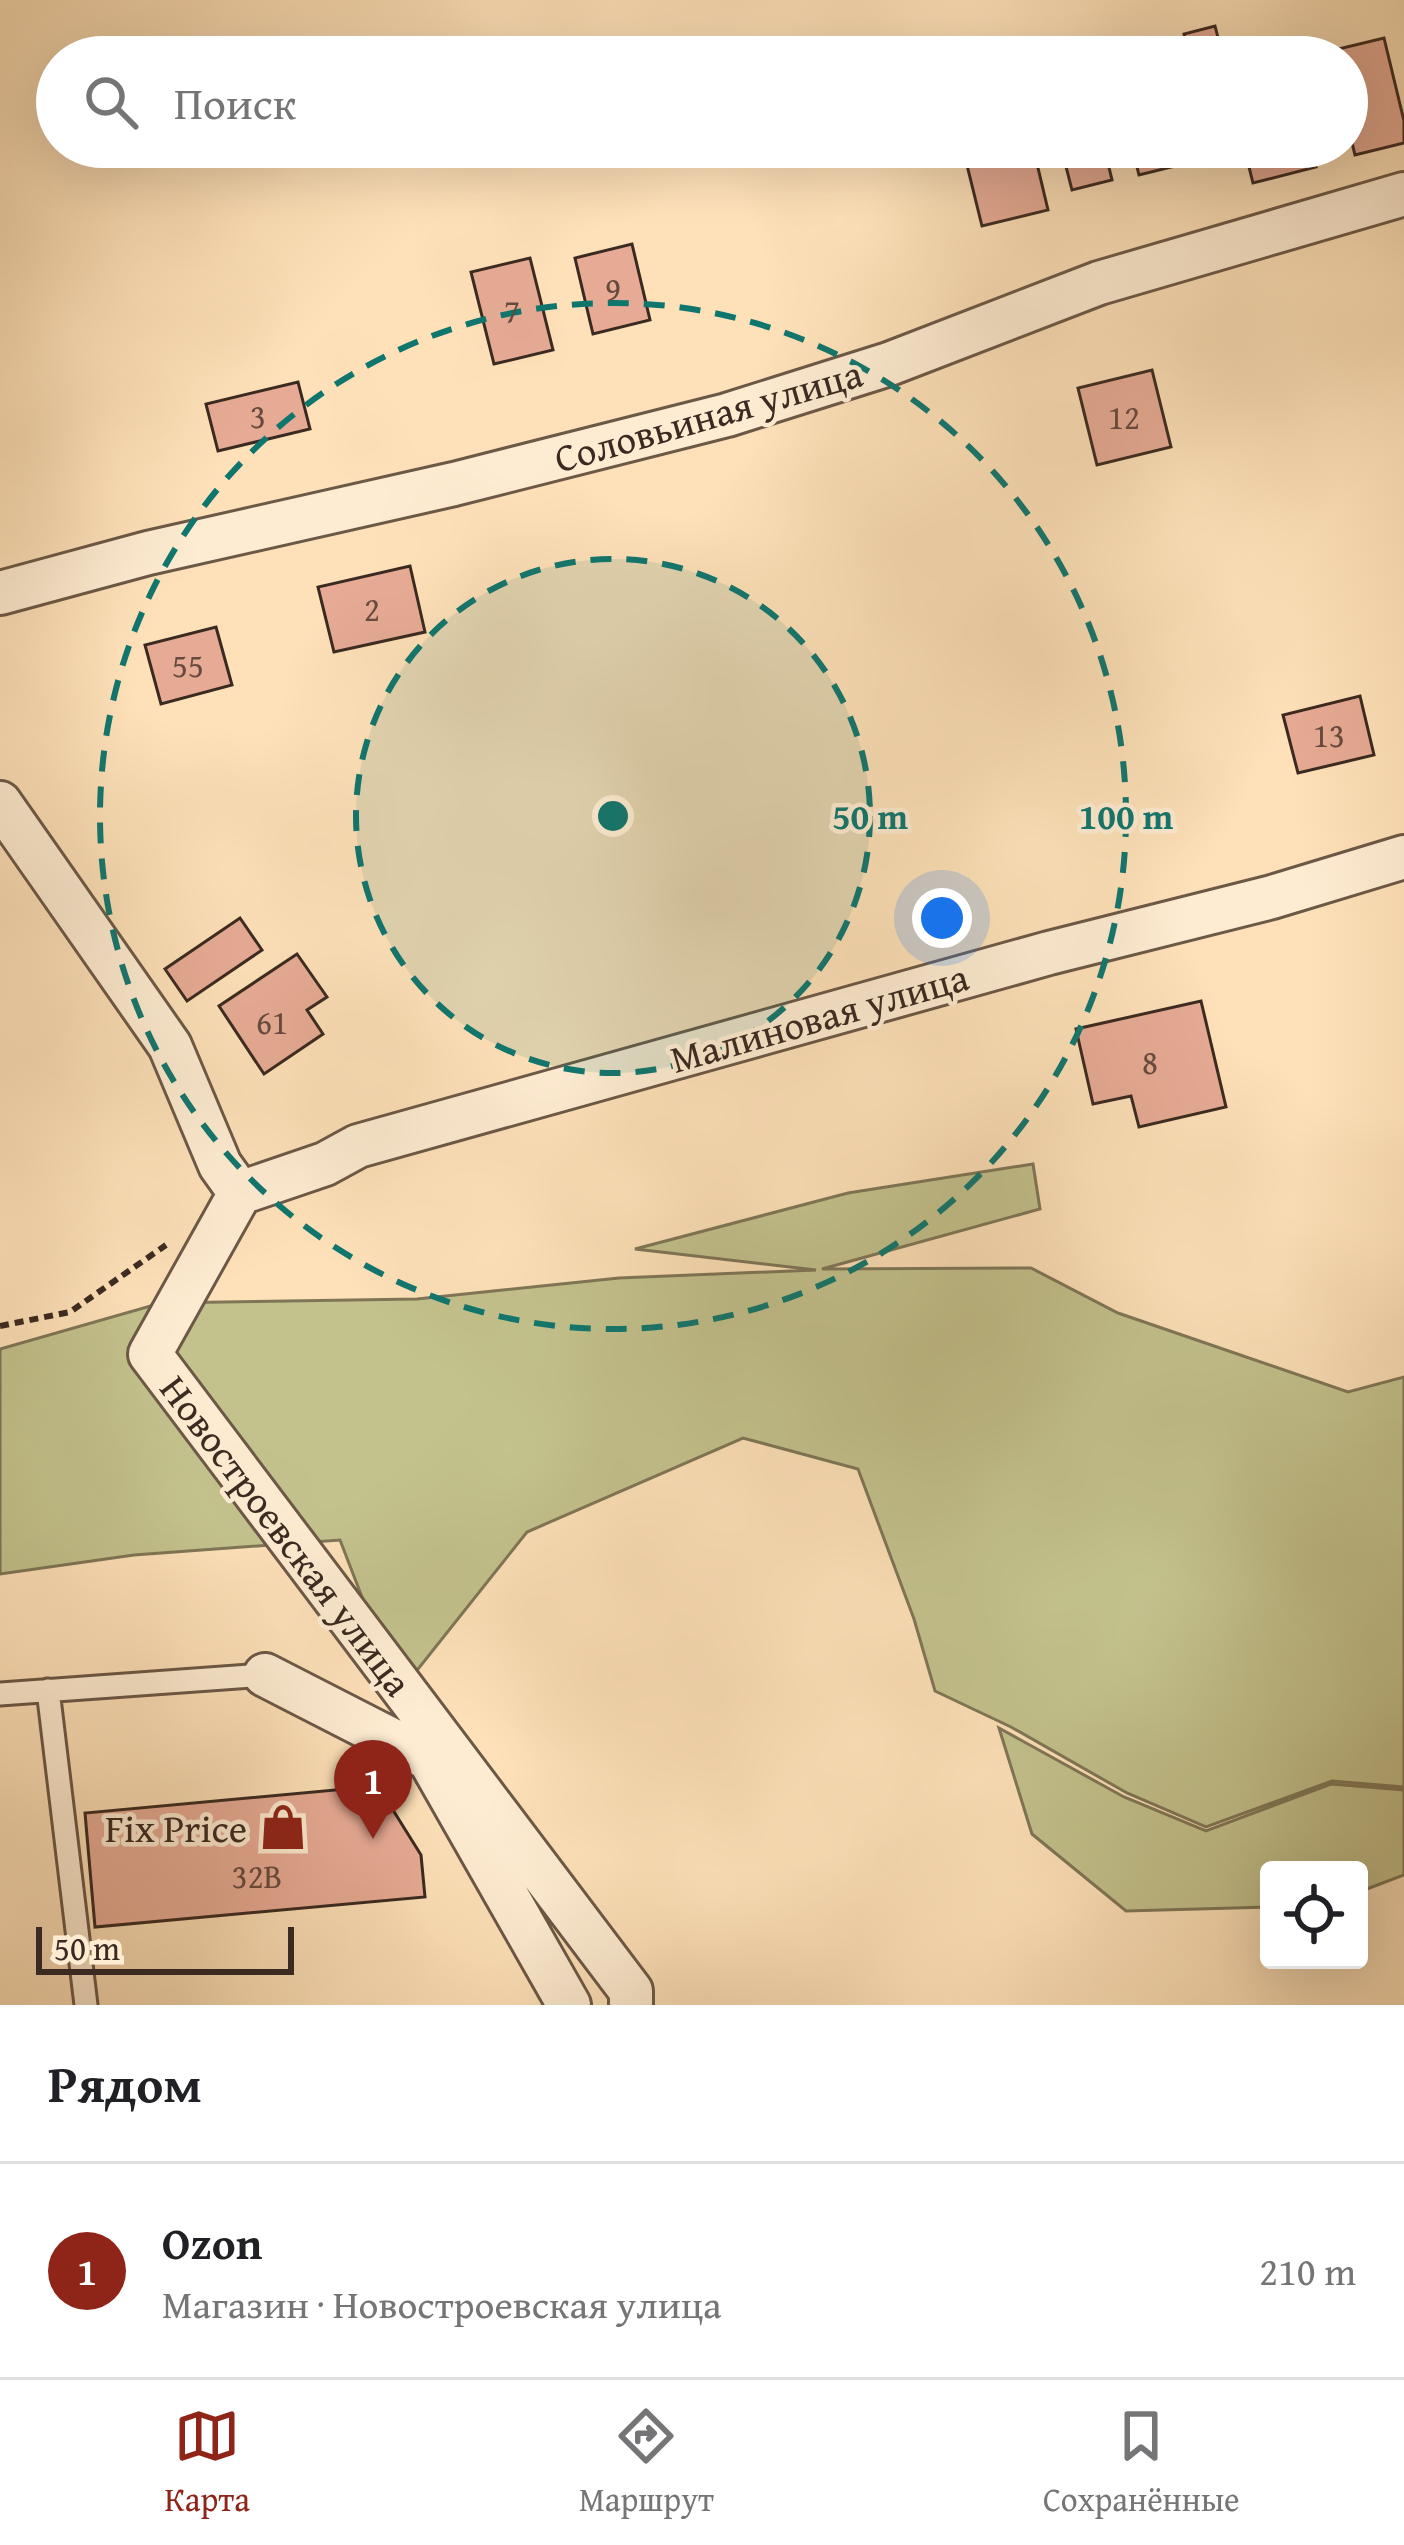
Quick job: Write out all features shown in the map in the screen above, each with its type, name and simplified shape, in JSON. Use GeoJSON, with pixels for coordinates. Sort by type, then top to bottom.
{"type":"FeatureCollection","features":[{"type":"Feature","properties":{"kind":"street","name":"Соловьиная улица"},"geometry":{"type":"LineString","coordinates":[[0,593],[727,415],[889,364],[1099,283],[1404,194]]}},
{"type":"Feature","properties":{"kind":"street"},"geometry":{"type":"LineString","coordinates":[[0,802],[170,1046],[220,1165],[240,1193]]}},
{"type":"Feature","properties":{"kind":"street","name":"Малиновая улица"},"geometry":{"type":"LineString","coordinates":[[240,1193],[325,1164],[358,1146],[1404,857]]}},
{"type":"Feature","properties":{"kind":"street","name":"Новостроевская улица"},"geometry":{"type":"LineString","coordinates":[[240,1193],[149,1354],[631,1991],[631,2005]]}},
{"type":"Feature","properties":{"kind":"street"},"geometry":{"type":"LineString","coordinates":[[265,1675],[429,1759],[569,2005]]}},
{"type":"Feature","properties":{"kind":"lane"},"geometry":{"type":"LineString","coordinates":[[0,1694],[265,1675]]}},
{"type":"Feature","properties":{"kind":"lane"},"geometry":{"type":"LineString","coordinates":[[48,1690],[86,2005]]}},
{"type":"Feature","properties":{"kind":"path"},"geometry":{"type":"LineString","coordinates":[[0,1326],[70,1312],[184,1233]]}},
{"type":"Feature","properties":{"kind":"shaded area"},"geometry":{"type":"Polygon","coordinates":[[[1033,1164],[1040,1209],[822,1269],[1031,1268],[1118,1313],[1348,1392],[1404,1377],[1404,1787],[1332,1781],[1206,1827],[1127,1793],[1011,1727],[935,1691],[914,1619],[858,1469],[743,1438],[527,1532],[399,1693],[340,1540],[134,1555],[0,1574],[0,1349],[161,1303],[417,1299],[619,1278],[816,1270],[635,1249],[848,1193],[1033,1164]]]}},
{"type":"Feature","properties":{"kind":"shaded area"},"geometry":{"type":"Polygon","coordinates":[[[999,1728],[1124,1797],[1206,1831],[1331,1784],[1404,1790],[1404,1875],[1368,1889],[1368,1861],[1260,1861],[1260,1907],[1126,1911],[1032,1834],[999,1728]]]}},
{"type":"Feature","properties":{"kind":"building"},"geometry":{"type":"Polygon","coordinates":[[[1215,26],[1218,36],[1185,36],[1215,26]]]}},
{"type":"Feature","properties":{"kind":"building"},"geometry":{"type":"Polygon","coordinates":[[[1384,38],[1404,121],[1404,143],[1368,152],[1368,42],[1384,38]]]}},
{"type":"Feature","properties":{"kind":"building"},"geometry":{"type":"Polygon","coordinates":[[[968,168],[1038,168],[1048,210],[982,226],[968,168]]]}},
{"type":"Feature","properties":{"kind":"building"},"geometry":{"type":"Polygon","coordinates":[[[1066,168],[1109,168],[1112,180],[1072,190],[1066,168]]]}},
{"type":"Feature","properties":{"kind":"building"},"geometry":{"type":"Polygon","coordinates":[[[1137,168],[1168,168],[1139,175],[1137,168]]]}},
{"type":"Feature","properties":{"kind":"building"},"geometry":{"type":"Polygon","coordinates":[[[1249,168],[1312,168],[1253,183],[1249,168]]]}},
{"type":"Feature","properties":{"kind":"building"},"geometry":{"type":"Polygon","coordinates":[[[632,244],[650,320],[593,334],[575,258],[632,244]]]}},
{"type":"Feature","properties":{"kind":"building"},"geometry":{"type":"Polygon","coordinates":[[[530,258],[553,350],[494,364],[471,272],[530,258]]]}},
{"type":"Feature","properties":{"kind":"building"},"geometry":{"type":"Polygon","coordinates":[[[1152,370],[1171,447],[1097,465],[1078,388],[1152,370]]]}},
{"type":"Feature","properties":{"kind":"building"},"geometry":{"type":"Polygon","coordinates":[[[298,382],[310,429],[218,451],[206,404],[298,382]]]}},
{"type":"Feature","properties":{"kind":"building"},"geometry":{"type":"Polygon","coordinates":[[[410,566],[425,632],[334,652],[318,587],[410,566]]]}},
{"type":"Feature","properties":{"kind":"building"},"geometry":{"type":"Polygon","coordinates":[[[216,627],[232,685],[161,704],[145,645],[216,627]]]}},
{"type":"Feature","properties":{"kind":"building"},"geometry":{"type":"Polygon","coordinates":[[[1360,696],[1374,755],[1298,773],[1283,715],[1360,696]]]}},
{"type":"Feature","properties":{"kind":"building"},"geometry":{"type":"Polygon","coordinates":[[[240,918],[262,950],[187,1001],[165,969],[240,918]]]}},
{"type":"Feature","properties":{"kind":"building"},"geometry":{"type":"Polygon","coordinates":[[[297,954],[327,997],[307,1010],[323,1034],[264,1074],[219,1006],[297,954]]]}},
{"type":"Feature","properties":{"kind":"building"},"geometry":{"type":"Polygon","coordinates":[[[1201,1001],[1226,1107],[1139,1127],[1131,1096],[1093,1104],[1076,1029],[1201,1001]]]}},
{"type":"Feature","properties":{"kind":"building"},"geometry":{"type":"Polygon","coordinates":[[[378,1786],[421,1855],[425,1897],[95,1927],[85,1813],[378,1786]]]}},
{"type":"Feature","properties":{"kind":"place","name":"Fix Price"},"geometry":{"type":"Point","coordinates":[283,1827]}},
{"type":"Feature","properties":{"kind":"place","name":"Ozon"},"geometry":{"type":"Point","coordinates":[373,1839]}}]}
